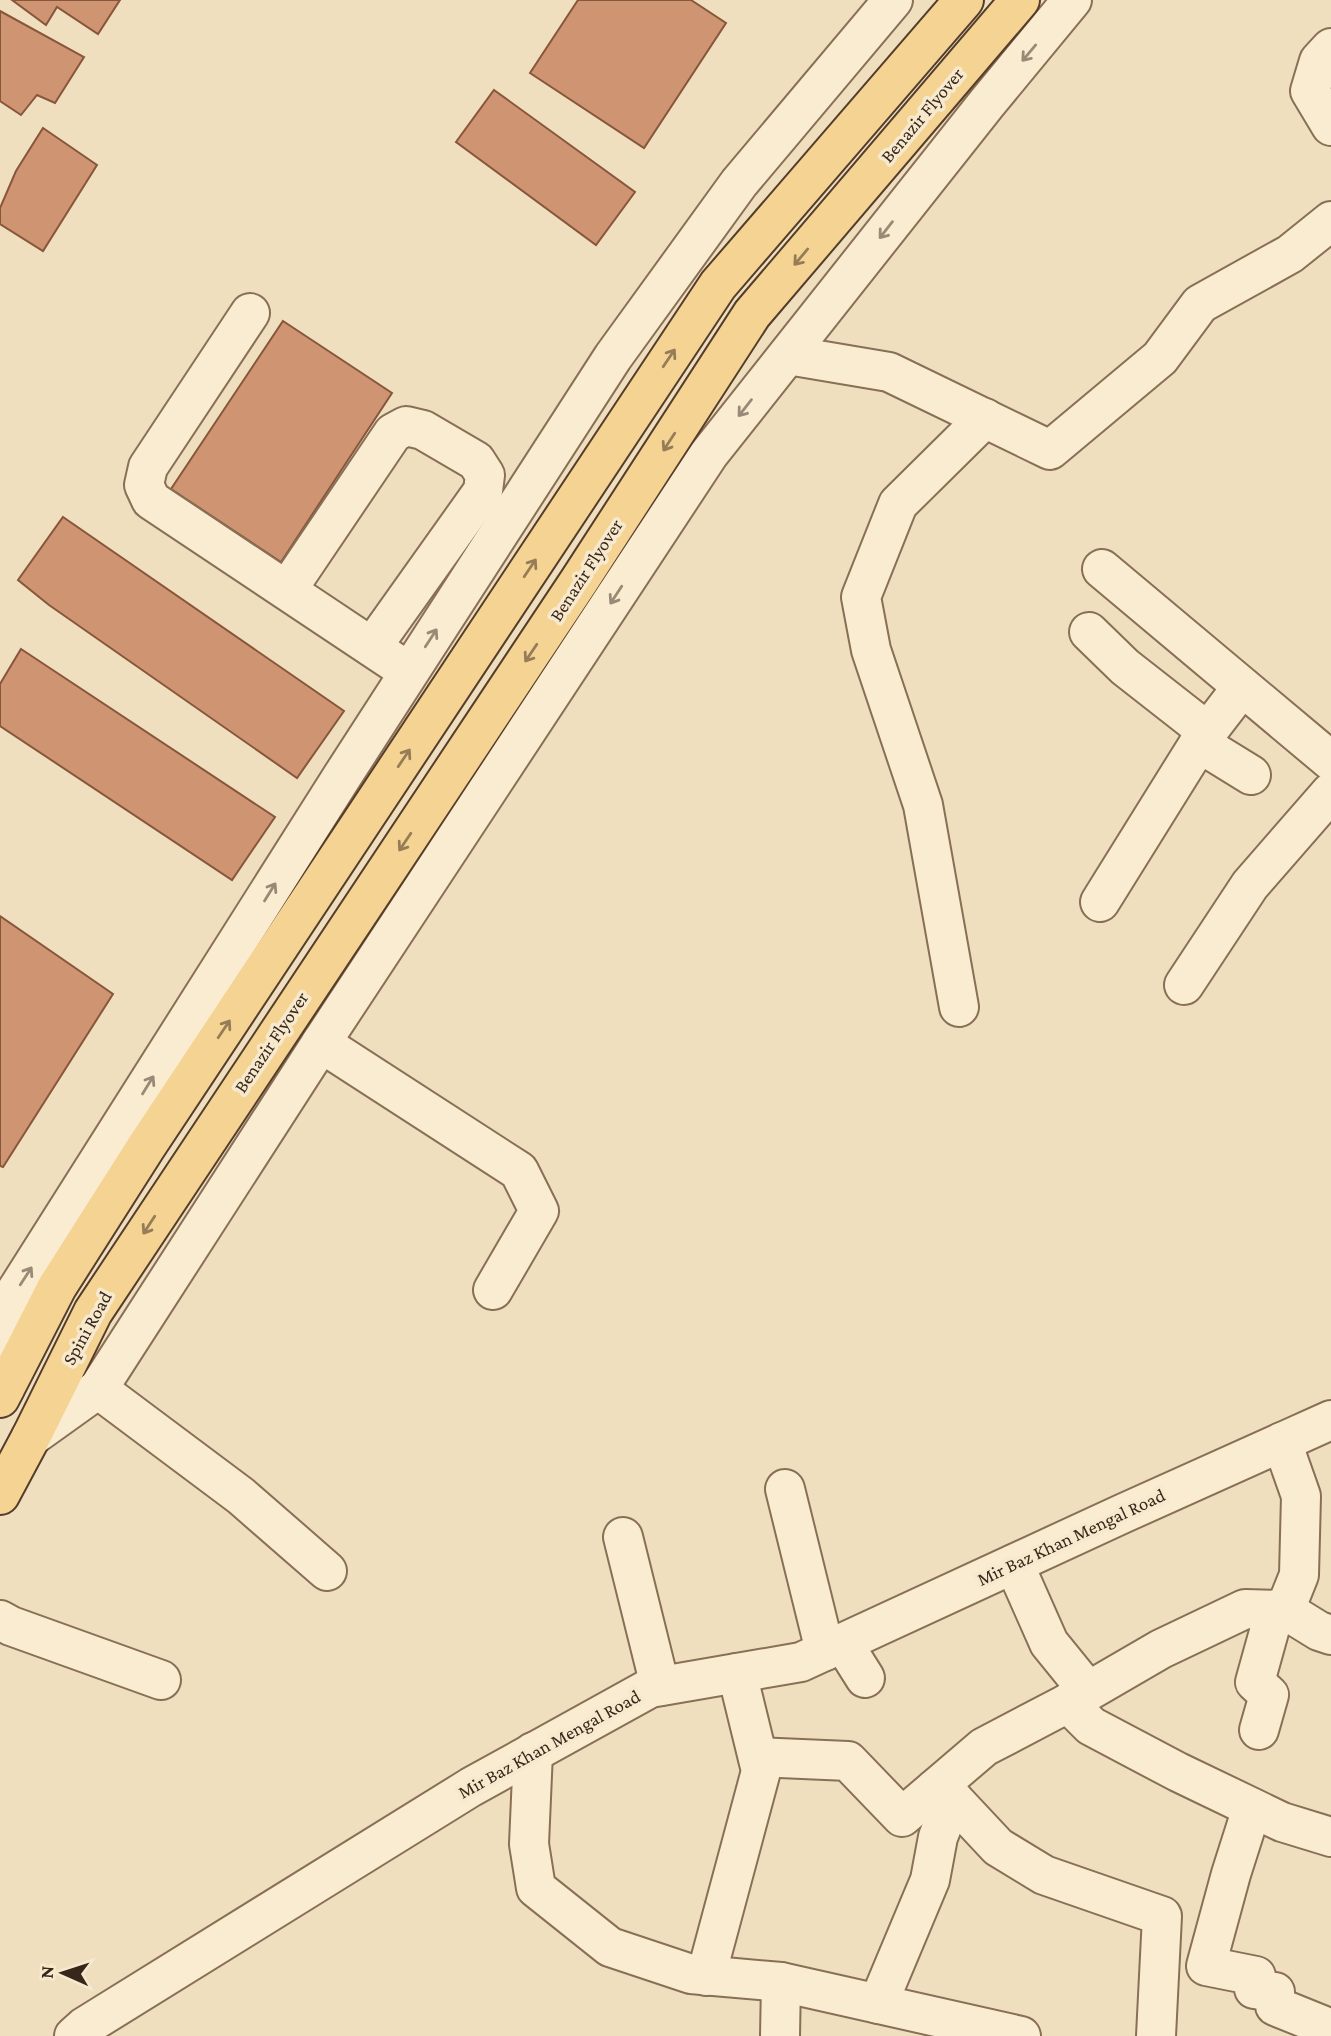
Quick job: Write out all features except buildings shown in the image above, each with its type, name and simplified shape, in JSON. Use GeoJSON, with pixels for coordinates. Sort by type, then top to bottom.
{"type":"FeatureCollection","features":[{"type":"Feature","properties":{"kind":"main road"},"geometry":{"type":"LineString","coordinates":[[2,1393],[57,1287],[146,1147],[718,285],[964,0]]}},
{"type":"Feature","properties":{"kind":"main road","name":"Benazir Flyover"},"geometry":{"type":"LineString","coordinates":[[187,1168],[579,581],[752,314],[1020,0]]}},
{"type":"Feature","properties":{"kind":"main road","name":"Spini Road"},"geometry":{"type":"LineString","coordinates":[[0,1495],[93,1312],[187,1168]]}},
{"type":"Feature","properties":{"kind":"street"},"geometry":{"type":"LineString","coordinates":[[2,1393],[8,1304],[410,672],[613,357],[739,183],[892,0]]}},
{"type":"Feature","properties":{"kind":"street"},"geometry":{"type":"LineString","coordinates":[[31,1437],[98,1389],[321,1043],[709,454],[1072,0]]}},
{"type":"Feature","properties":{"kind":"street"},"geometry":{"type":"LineString","coordinates":[[1331,48],[1318,61],[1310,91],[1331,126]]}},
{"type":"Feature","properties":{"kind":"street"},"geometry":{"type":"LineString","coordinates":[[788,355],[889,372],[1050,450],[1160,358],[1200,304],[1290,254],[1331,221]]}},
{"type":"Feature","properties":{"kind":"street"},"geometry":{"type":"LineString","coordinates":[[250,313],[148,467],[144,485],[151,500],[410,672]]}},
{"type":"Feature","properties":{"kind":"street"},"geometry":{"type":"LineString","coordinates":[[959,1007],[923,805],[872,650],[861,597],[898,505],[985,418]]}},
{"type":"Feature","properties":{"kind":"street"},"geometry":{"type":"LineString","coordinates":[[287,590],[393,433],[406,426],[423,430],[476,461],[485,475],[483,491],[372,646]]}},
{"type":"Feature","properties":{"kind":"street"},"geometry":{"type":"LineString","coordinates":[[1101,569],[1331,761]]}},
{"type":"Feature","properties":{"kind":"street"},"geometry":{"type":"LineString","coordinates":[[1089,632],[1203,737],[1251,775]]}},
{"type":"Feature","properties":{"kind":"street"},"geometry":{"type":"LineString","coordinates":[[1100,902],[1203,737],[1242,687]]}},
{"type":"Feature","properties":{"kind":"street"},"geometry":{"type":"LineString","coordinates":[[1184,985],[1250,885],[1331,792]]}},
{"type":"Feature","properties":{"kind":"street"},"geometry":{"type":"LineString","coordinates":[[321,1043],[519,1171],[539,1211],[493,1290]]}},
{"type":"Feature","properties":{"kind":"street"},"geometry":{"type":"LineString","coordinates":[[98,1389],[242,1496],[327,1571]]}},
{"type":"Feature","properties":{"kind":"street","name":"Mir Baz Khan Mengal Road"},"geometry":{"type":"LineString","coordinates":[[74,2036],[459,1794],[650,1688],[801,1662],[1331,1420]]}},
{"type":"Feature","properties":{"kind":"street"},"geometry":{"type":"LineString","coordinates":[[1259,1730],[1269,1695],[1255,1682],[1280,1610],[1299,1576],[1301,1496],[1282,1442]]}},
{"type":"Feature","properties":{"kind":"street"},"geometry":{"type":"LineString","coordinates":[[785,1489],[834,1647],[865,1678]]}},
{"type":"Feature","properties":{"kind":"street"},"geometry":{"type":"LineString","coordinates":[[623,1537],[660,1686]]}},
{"type":"Feature","properties":{"kind":"street"},"geometry":{"type":"LineString","coordinates":[[1014,1564],[1049,1643],[1091,1726],[1282,1822],[1331,1837]]}},
{"type":"Feature","properties":{"kind":"street"},"geometry":{"type":"LineString","coordinates":[[758,1757],[848,1761],[902,1817],[944,1794],[984,1747],[1161,1649],[1245,1609],[1280,1610],[1331,1635]]}},
{"type":"Feature","properties":{"kind":"street"},"geometry":{"type":"LineString","coordinates":[[0,1620],[161,1679]]}},
{"type":"Feature","properties":{"kind":"street"},"geometry":{"type":"LineString","coordinates":[[706,1976],[761,1770],[737,1673]]}},
{"type":"Feature","properties":{"kind":"street"},"geometry":{"type":"LineString","coordinates":[[533,1752],[528,1844],[536,1888],[610,1947],[691,1974],[781,1982],[1021,2036]]}},
{"type":"Feature","properties":{"kind":"street"},"geometry":{"type":"LineString","coordinates":[[878,2004],[930,1880],[944,1794]]}},
{"type":"Feature","properties":{"kind":"street"},"geometry":{"type":"LineString","coordinates":[[944,1794],[998,1847],[1044,1875],[1162,1916],[1156,2036]]}},
{"type":"Feature","properties":{"kind":"street"},"geometry":{"type":"LineString","coordinates":[[1252,1808],[1206,1966],[1255,1976],[1254,1989],[1275,1992],[1275,2006],[1322,2025],[1320,2036]]}},
{"type":"Feature","properties":{"kind":"street"},"geometry":{"type":"LineString","coordinates":[[780,2036],[781,1982]]}}]}
